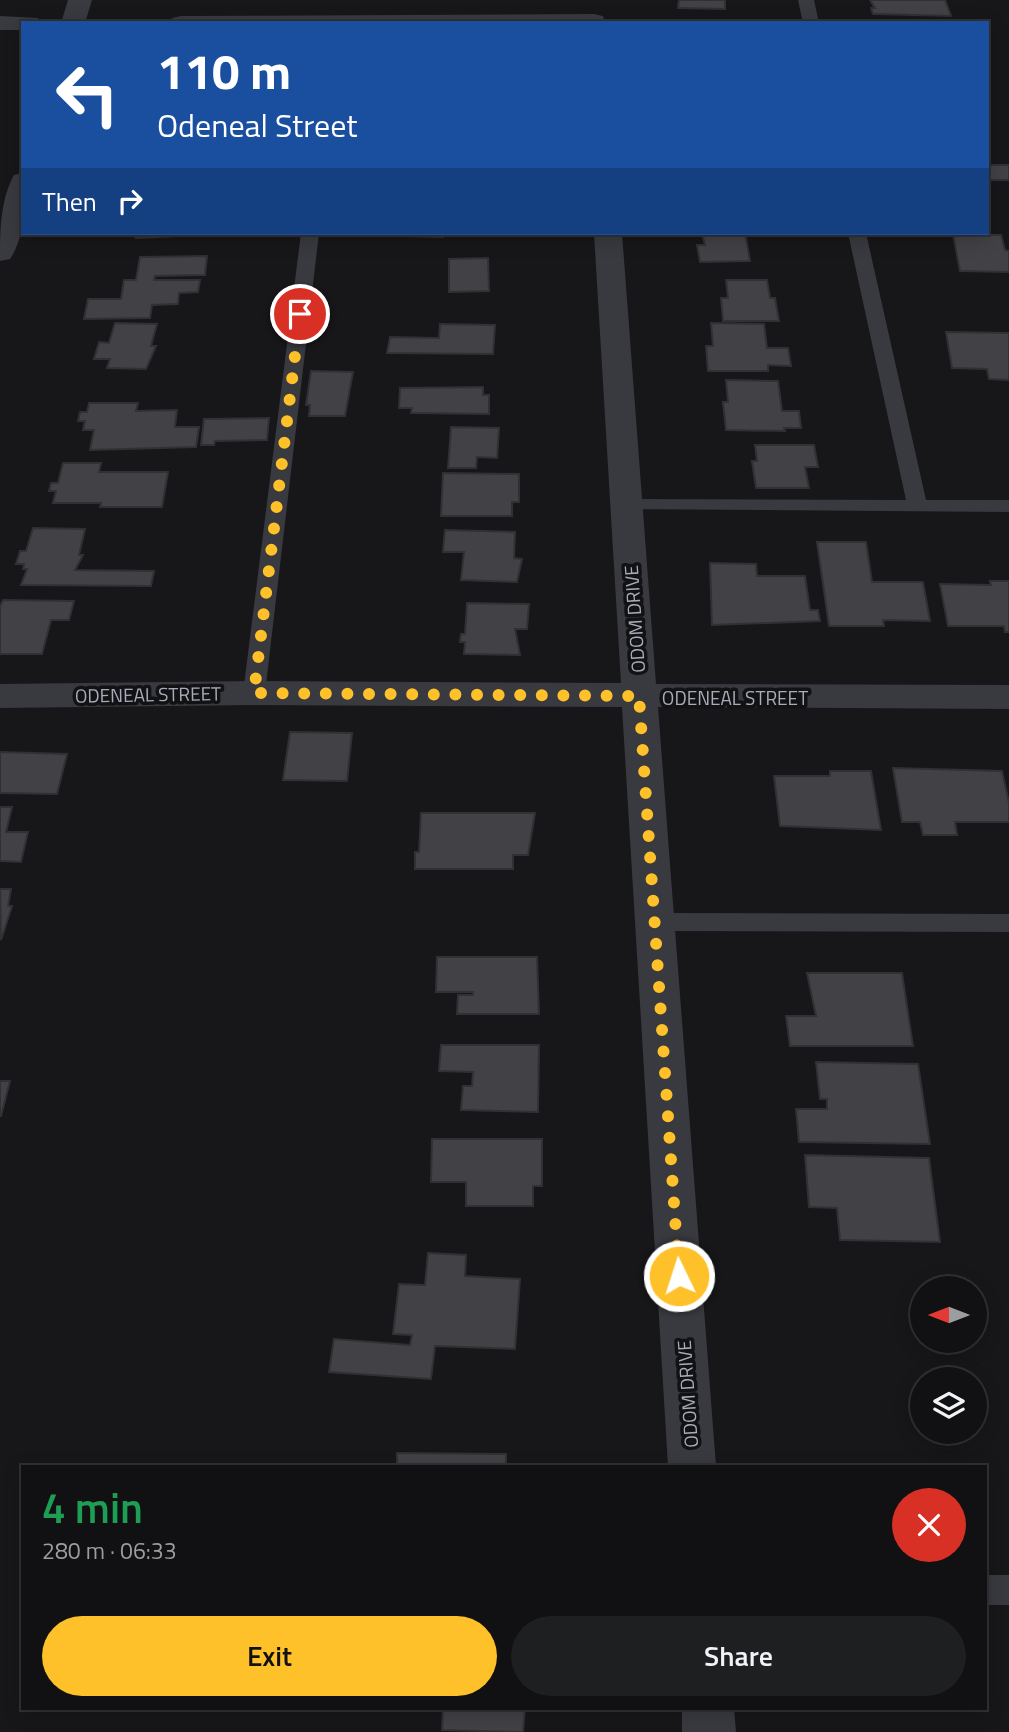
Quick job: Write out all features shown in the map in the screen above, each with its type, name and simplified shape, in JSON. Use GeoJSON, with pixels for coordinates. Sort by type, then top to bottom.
{"type":"FeatureCollection","features":[{"type":"Feature","properties":{"kind":"street"},"geometry":{"type":"LineString","coordinates":[[74,21],[80,0]]}},
{"type":"Feature","properties":{"kind":"street"},"geometry":{"type":"LineString","coordinates":[[373,21],[594,15]]}},
{"type":"Feature","properties":{"kind":"street"},"geometry":{"type":"LineString","coordinates":[[0,23],[21,23]]}},
{"type":"Feature","properties":{"kind":"street"},"geometry":{"type":"LineString","coordinates":[[0,253],[21,187]]}},
{"type":"Feature","properties":{"kind":"street","name":"ODOM DRIVE"},"geometry":{"type":"LineString","coordinates":[[608,235],[692,1465]]}},
{"type":"Feature","properties":{"kind":"street","name":"ODENEAL STREET"},"geometry":{"type":"LineString","coordinates":[[0,696],[254,693],[1009,697]]}},
{"type":"Feature","properties":{"kind":"street"},"geometry":{"type":"LineString","coordinates":[[708,1710],[709,1732]]}},
{"type":"Feature","properties":{"kind":"lane"},"geometry":{"type":"LineString","coordinates":[[806,0],[811,21]]}},
{"type":"Feature","properties":{"kind":"lane"},"geometry":{"type":"LineString","coordinates":[[254,693],[310,235]]}},
{"type":"Feature","properties":{"kind":"lane"},"geometry":{"type":"LineString","coordinates":[[857,235],[917,505]]}},
{"type":"Feature","properties":{"kind":"lane"},"geometry":{"type":"LineString","coordinates":[[626,505],[1009,506]]}},
{"type":"Feature","properties":{"kind":"lane"},"geometry":{"type":"LineString","coordinates":[[656,922],[1009,923]]}},
{"type":"Feature","properties":{"kind":"lane"},"geometry":{"type":"LineString","coordinates":[[987,1590],[1009,1590]]}},
{"type":"Feature","properties":{"kind":"building"},"geometry":{"type":"Polygon","coordinates":[[[679,0],[725,0],[725,9],[678,8],[679,0]]]}},
{"type":"Feature","properties":{"kind":"building"},"geometry":{"type":"Polygon","coordinates":[[[870,0],[945,0],[951,16],[873,14],[871,8],[875,8],[870,0]]]}},
{"type":"Feature","properties":{"kind":"building"},"geometry":{"type":"Polygon","coordinates":[[[989,164],[1009,165],[1009,180],[989,180],[989,164]]]}},
{"type":"Feature","properties":{"kind":"building"},"geometry":{"type":"Polygon","coordinates":[[[137,235],[200,235],[136,238],[137,235]]]}},
{"type":"Feature","properties":{"kind":"building"},"geometry":{"type":"Polygon","coordinates":[[[443,235],[443,237],[405,236],[443,235]]]}},
{"type":"Feature","properties":{"kind":"building"},"geometry":{"type":"Polygon","coordinates":[[[702,235],[745,235],[750,261],[700,262],[697,245],[705,245],[702,235]]]}},
{"type":"Feature","properties":{"kind":"building"},"geometry":{"type":"Polygon","coordinates":[[[953,235],[1001,235],[1005,250],[1009,251],[1009,272],[960,271],[953,235]]]}},
{"type":"Feature","properties":{"kind":"building"},"geometry":{"type":"Polygon","coordinates":[[[207,256],[205,275],[155,276],[154,280],[200,280],[198,292],[179,293],[178,304],[152,305],[150,318],[84,319],[88,299],[121,299],[124,280],[136,280],[140,257],[207,256]]]}},
{"type":"Feature","properties":{"kind":"building"},"geometry":{"type":"Polygon","coordinates":[[[488,258],[489,291],[449,292],[449,259],[488,258]]]}},
{"type":"Feature","properties":{"kind":"building"},"geometry":{"type":"Polygon","coordinates":[[[726,280],[767,280],[770,298],[775,298],[779,321],[723,321],[721,298],[728,298],[726,280]]]}},
{"type":"Feature","properties":{"kind":"building"},"geometry":{"type":"Polygon","coordinates":[[[115,323],[157,324],[151,346],[156,346],[146,369],[107,368],[110,359],[94,359],[99,342],[109,343],[115,323]]]}},
{"type":"Feature","properties":{"kind":"building"},"geometry":{"type":"Polygon","coordinates":[[[711,323],[764,324],[767,348],[788,348],[791,366],[768,365],[768,371],[708,371],[706,346],[713,346],[711,323]]]}},
{"type":"Feature","properties":{"kind":"building"},"geometry":{"type":"Polygon","coordinates":[[[440,324],[495,325],[493,354],[387,353],[390,337],[439,338],[440,324]]]}},
{"type":"Feature","properties":{"kind":"building"},"geometry":{"type":"Polygon","coordinates":[[[946,332],[1009,333],[1009,380],[989,379],[987,369],[952,368],[946,332]]]}},
{"type":"Feature","properties":{"kind":"building"},"geometry":{"type":"Polygon","coordinates":[[[311,371],[353,372],[345,416],[309,416],[310,405],[306,405],[311,371]]]}},
{"type":"Feature","properties":{"kind":"building"},"geometry":{"type":"Polygon","coordinates":[[[726,380],[778,381],[782,411],[799,411],[801,428],[784,428],[785,431],[726,430],[723,402],[728,402],[726,380]]]}},
{"type":"Feature","properties":{"kind":"building"},"geometry":{"type":"Polygon","coordinates":[[[483,387],[483,395],[489,395],[489,414],[411,413],[412,408],[399,408],[400,388],[483,387]]]}},
{"type":"Feature","properties":{"kind":"building"},"geometry":{"type":"Polygon","coordinates":[[[89,403],[138,403],[136,411],[177,410],[175,427],[199,427],[196,447],[90,450],[94,430],[83,430],[85,421],[78,421],[80,412],[87,412],[89,403]]]}},
{"type":"Feature","properties":{"kind":"building"},"geometry":{"type":"Polygon","coordinates":[[[269,418],[267,440],[215,441],[214,445],[201,445],[204,419],[269,418]]]}},
{"type":"Feature","properties":{"kind":"building"},"geometry":{"type":"Polygon","coordinates":[[[451,427],[499,428],[497,458],[477,457],[476,468],[448,468],[451,427]]]}},
{"type":"Feature","properties":{"kind":"building"},"geometry":{"type":"Polygon","coordinates":[[[755,445],[814,445],[818,467],[805,467],[809,488],[756,488],[752,461],[757,461],[755,445]]]}},
{"type":"Feature","properties":{"kind":"building"},"geometry":{"type":"Polygon","coordinates":[[[63,463],[101,463],[99,472],[168,472],[162,507],[100,507],[101,503],[53,503],[56,491],[49,491],[51,483],[58,483],[63,463]]]}},
{"type":"Feature","properties":{"kind":"building"},"geometry":{"type":"Polygon","coordinates":[[[443,473],[519,474],[519,502],[512,502],[512,516],[441,516],[443,473]]]}},
{"type":"Feature","properties":{"kind":"building"},"geometry":{"type":"Polygon","coordinates":[[[33,528],[85,529],[79,555],[83,555],[75,570],[154,571],[151,586],[21,585],[27,569],[23,569],[24,564],[16,564],[20,551],[26,551],[33,528]]]}},
{"type":"Feature","properties":{"kind":"building"},"geometry":{"type":"Polygon","coordinates":[[[445,530],[515,532],[514,558],[522,559],[517,582],[461,580],[464,552],[443,552],[445,530]]]}},
{"type":"Feature","properties":{"kind":"building"},"geometry":{"type":"Polygon","coordinates":[[[817,542],[866,542],[872,582],[923,582],[930,621],[883,620],[884,626],[829,626],[817,542]]]}},
{"type":"Feature","properties":{"kind":"building"},"geometry":{"type":"Polygon","coordinates":[[[710,563],[756,564],[757,576],[805,576],[810,610],[818,610],[820,621],[712,625],[710,563]]]}},
{"type":"Feature","properties":{"kind":"building"},"geometry":{"type":"Polygon","coordinates":[[[990,581],[1009,581],[1009,632],[1005,632],[1004,626],[948,626],[940,584],[991,585],[990,581]]]}},
{"type":"Feature","properties":{"kind":"building"},"geometry":{"type":"Polygon","coordinates":[[[3,600],[74,601],[69,620],[51,620],[42,654],[0,654],[0,606],[3,600]]]}},
{"type":"Feature","properties":{"kind":"building"},"geometry":{"type":"Polygon","coordinates":[[[467,603],[529,604],[527,629],[515,629],[520,655],[464,654],[465,642],[460,642],[461,634],[465,634],[467,603]]]}},
{"type":"Feature","properties":{"kind":"building"},"geometry":{"type":"Polygon","coordinates":[[[290,732],[352,733],[347,781],[283,780],[290,732]]]}},
{"type":"Feature","properties":{"kind":"building"},"geometry":{"type":"Polygon","coordinates":[[[0,752],[67,754],[57,794],[0,793],[0,752]]]}},
{"type":"Feature","properties":{"kind":"building"},"geometry":{"type":"Polygon","coordinates":[[[893,768],[1002,771],[1009,803],[1009,822],[955,822],[957,835],[923,835],[920,822],[902,822],[893,768]]]}},
{"type":"Feature","properties":{"kind":"building"},"geometry":{"type":"Polygon","coordinates":[[[830,771],[871,771],[881,830],[780,826],[774,776],[830,776],[830,771]]]}},
{"type":"Feature","properties":{"kind":"building"},"geometry":{"type":"Polygon","coordinates":[[[0,807],[12,807],[6,832],[28,832],[21,862],[0,861],[0,807]]]}},
{"type":"Feature","properties":{"kind":"building"},"geometry":{"type":"Polygon","coordinates":[[[421,813],[535,813],[528,855],[513,855],[513,869],[415,869],[415,852],[419,852],[421,813]]]}},
{"type":"Feature","properties":{"kind":"building"},"geometry":{"type":"Polygon","coordinates":[[[0,889],[11,889],[8,906],[12,906],[1,940],[0,889]]]}},
{"type":"Feature","properties":{"kind":"building"},"geometry":{"type":"Polygon","coordinates":[[[437,957],[537,957],[539,1014],[457,1014],[458,995],[473,995],[473,992],[436,992],[437,957]]]}},
{"type":"Feature","properties":{"kind":"building"},"geometry":{"type":"Polygon","coordinates":[[[807,973],[902,973],[913,1046],[790,1046],[786,1016],[816,1016],[807,973]]]}},
{"type":"Feature","properties":{"kind":"building"},"geometry":{"type":"Polygon","coordinates":[[[441,1045],[539,1045],[538,1112],[461,1110],[463,1086],[472,1086],[473,1072],[439,1071],[441,1045]]]}},
{"type":"Feature","properties":{"kind":"building"},"geometry":{"type":"Polygon","coordinates":[[[816,1062],[918,1064],[930,1144],[799,1142],[796,1109],[827,1109],[827,1099],[820,1099],[816,1062]]]}},
{"type":"Feature","properties":{"kind":"building"},"geometry":{"type":"Polygon","coordinates":[[[0,1081],[10,1081],[1,1116],[0,1116],[0,1081]]]}},
{"type":"Feature","properties":{"kind":"building"},"geometry":{"type":"Polygon","coordinates":[[[432,1139],[542,1139],[542,1186],[533,1186],[533,1206],[466,1206],[466,1182],[431,1182],[432,1139]]]}},
{"type":"Feature","properties":{"kind":"building"},"geometry":{"type":"Polygon","coordinates":[[[805,1155],[929,1158],[940,1242],[840,1240],[837,1208],[809,1207],[805,1155]]]}},
{"type":"Feature","properties":{"kind":"building"},"geometry":{"type":"Polygon","coordinates":[[[428,1253],[466,1255],[465,1276],[520,1279],[515,1349],[435,1346],[431,1379],[329,1372],[334,1339],[410,1345],[412,1335],[393,1334],[399,1284],[425,1285],[428,1253]]]}},
{"type":"Feature","properties":{"kind":"building"},"geometry":{"type":"Polygon","coordinates":[[[397,1453],[506,1454],[506,1465],[397,1465],[397,1453]]]}},
{"type":"Feature","properties":{"kind":"building"},"geometry":{"type":"Polygon","coordinates":[[[443,1710],[525,1710],[523,1732],[442,1730],[443,1710]]]}},
{"type":"Feature","properties":{"kind":"route"},"geometry":{"type":"LineString","coordinates":[[300,314],[254,693],[639,696],[679,1276]]}}]}
